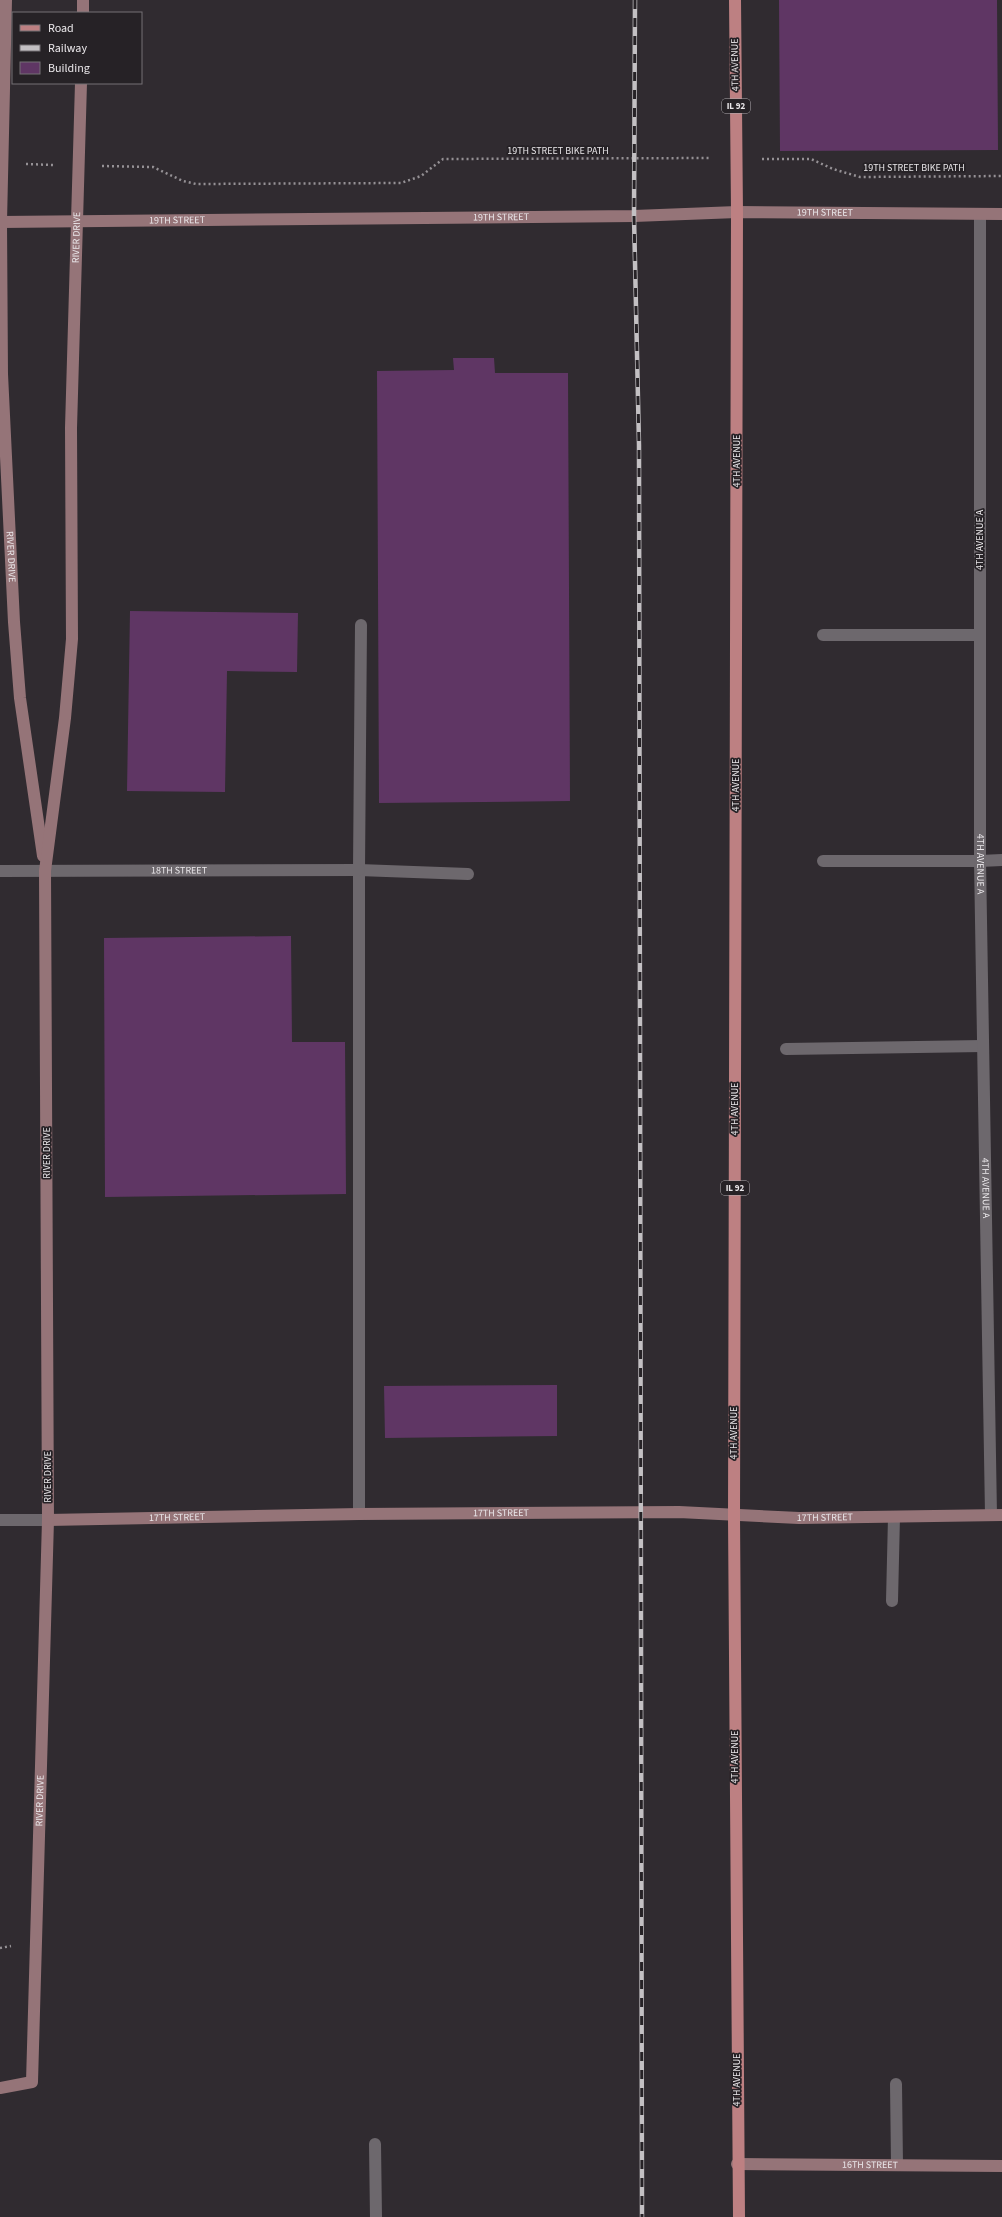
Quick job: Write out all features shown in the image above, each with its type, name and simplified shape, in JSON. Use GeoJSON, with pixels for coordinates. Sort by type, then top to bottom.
{"type":"FeatureCollection","features":[{"type":"Feature","properties":{"kind":"main road","name":"RIVER DRIVE"},"geometry":{"type":"LineString","coordinates":[[6,0],[1,222],[2,374],[14,622],[20,698],[45,871]]}},
{"type":"Feature","properties":{"kind":"main road"},"geometry":{"type":"LineString","coordinates":[[83,0],[83,12]]}},
{"type":"Feature","properties":{"kind":"main road","name":"4TH AVENUE"},"geometry":{"type":"LineString","coordinates":[[735,0],[737,212],[734,1516],[738,2217]]}},
{"type":"Feature","properties":{"kind":"main road","name":"RIVER DRIVE"},"geometry":{"type":"LineString","coordinates":[[0,2088],[32,2082],[48,1520],[45,871],[65,718],[72,639],[71,428],[81,84]]}},
{"type":"Feature","properties":{"kind":"main road","name":"19TH STREET"},"geometry":{"type":"LineString","coordinates":[[1,222],[634,216],[737,212],[1002,214]]}},
{"type":"Feature","properties":{"kind":"main road","name":"17TH STREET"},"geometry":{"type":"LineString","coordinates":[[48,1520],[359,1514],[679,1512],[734,1516],[799,1518],[996,1515]]}},
{"type":"Feature","properties":{"kind":"main road","name":"16TH STREET"},"geometry":{"type":"LineString","coordinates":[[737,2164],[1002,2166]]}},
{"type":"Feature","properties":{"kind":"street","name":"4TH AVENUE A"},"geometry":{"type":"LineString","coordinates":[[980,214],[980,860],[983,1046],[996,1515]]}},
{"type":"Feature","properties":{"kind":"street"},"geometry":{"type":"LineString","coordinates":[[359,1514],[358,870],[361,625]]}},
{"type":"Feature","properties":{"kind":"street"},"geometry":{"type":"LineString","coordinates":[[823,635],[980,635]]}},
{"type":"Feature","properties":{"kind":"street"},"geometry":{"type":"LineString","coordinates":[[823,861],[1002,860]]}},
{"type":"Feature","properties":{"kind":"street","name":"18TH STREET"},"geometry":{"type":"LineString","coordinates":[[0,871],[358,870],[468,874]]}},
{"type":"Feature","properties":{"kind":"street"},"geometry":{"type":"LineString","coordinates":[[786,1049],[983,1046]]}},
{"type":"Feature","properties":{"kind":"street"},"geometry":{"type":"LineString","coordinates":[[892,1601],[894,1517]]}},
{"type":"Feature","properties":{"kind":"street","name":"17TH STREET"},"geometry":{"type":"LineString","coordinates":[[0,1520],[48,1520]]}},
{"type":"Feature","properties":{"kind":"street"},"geometry":{"type":"LineString","coordinates":[[896,2084],[897,2165]]}},
{"type":"Feature","properties":{"kind":"street"},"geometry":{"type":"LineString","coordinates":[[375,2144],[376,2217]]}},
{"type":"Feature","properties":{"kind":"path","name":"19TH STREET BIKE PATH"},"geometry":{"type":"LineString","coordinates":[[121,166],[153,167],[183,181],[196,184],[362,183],[411,181],[421,176],[443,159],[811,159],[833,169],[860,177],[1002,176]]}},
{"type":"Feature","properties":{"kind":"building"},"geometry":{"type":"Polygon","coordinates":[[[779,0],[997,0],[998,150],[780,151],[779,0]]]}},
{"type":"Feature","properties":{"kind":"building"},"geometry":{"type":"Polygon","coordinates":[[[453,358],[494,358],[495,373],[568,373],[570,801],[379,803],[377,371],[454,370],[453,358]]]}},
{"type":"Feature","properties":{"kind":"building"},"geometry":{"type":"Polygon","coordinates":[[[130,611],[298,613],[297,672],[227,671],[225,792],[127,791],[130,611]]]}},
{"type":"Feature","properties":{"kind":"building"},"geometry":{"type":"Polygon","coordinates":[[[291,936],[292,1042],[345,1042],[346,1194],[105,1197],[104,938],[291,936]]]}},
{"type":"Feature","properties":{"kind":"building"},"geometry":{"type":"Polygon","coordinates":[[[557,1385],[557,1436],[385,1438],[384,1386],[557,1385]]]}},
{"type":"Feature","properties":{"kind":"railway"},"geometry":{"type":"LineString","coordinates":[[635,0],[634,216],[639,445],[642,2217]]}}]}
